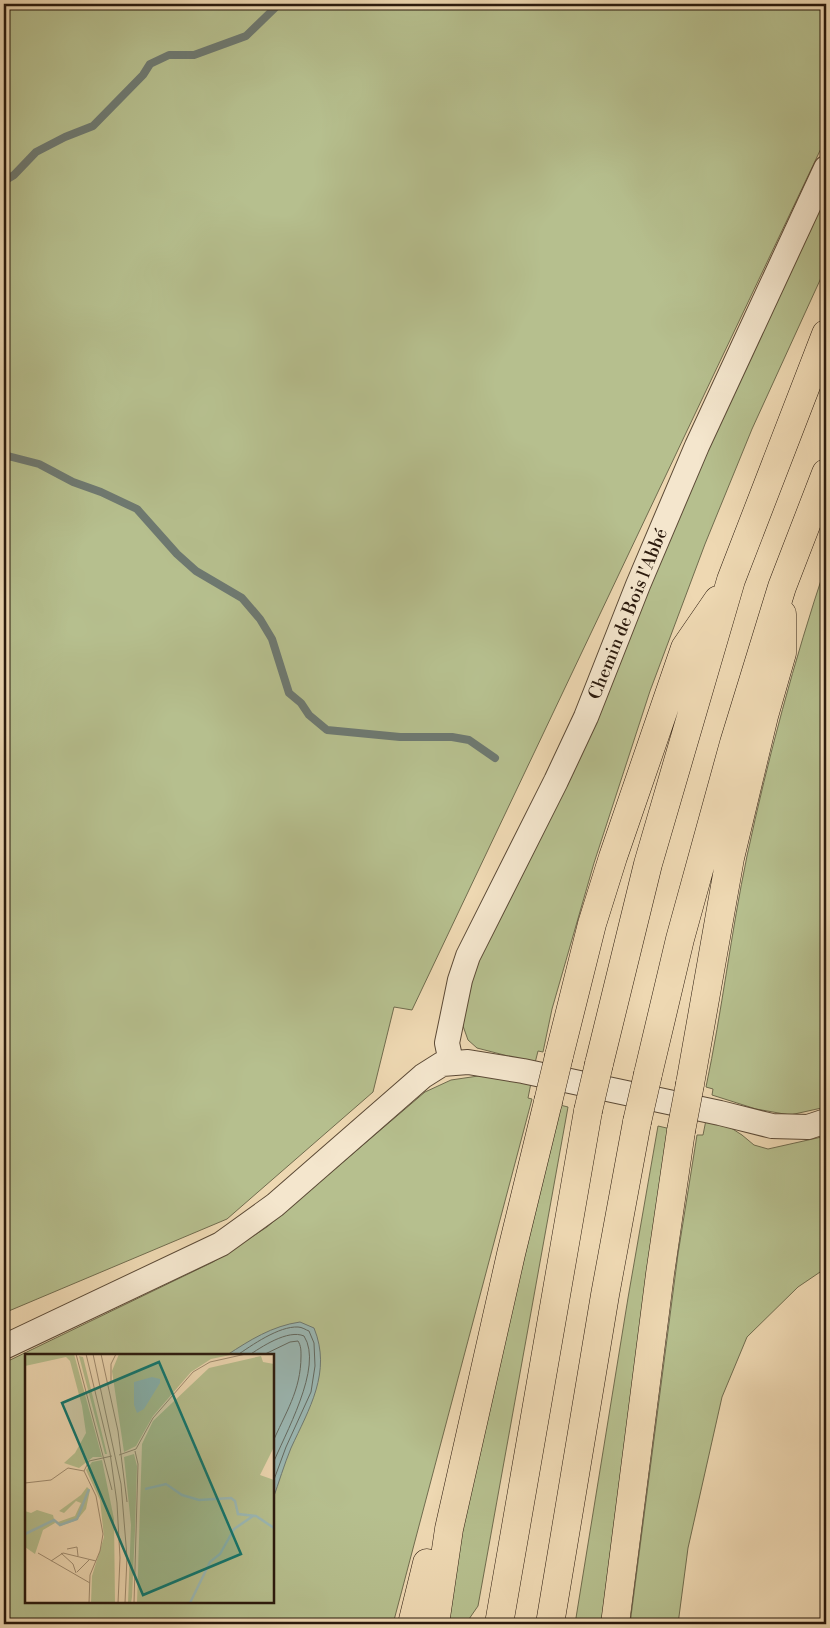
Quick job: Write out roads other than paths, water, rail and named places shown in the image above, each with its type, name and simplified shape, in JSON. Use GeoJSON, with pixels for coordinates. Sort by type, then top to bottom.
{"type":"FeatureCollection","features":[{"type":"Feature","properties":{"kind":"highway"},"geometry":{"type":"LineString","coordinates":[[499,1624],[588,1111],[648,864],[731,580],[826,334]]}},
{"type":"Feature","properties":{"kind":"highway"},"geometry":{"type":"LineString","coordinates":[[550,1624],[605,1295],[637,1122],[680,939],[734,743],[782,587],[826,473]]}},
{"type":"Feature","properties":{"kind":"highway"},"geometry":{"type":"LineString","coordinates":[[435,1624],[449,1529],[510,1254],[592,924],[685,648],[731,580]]}},
{"type":"Feature","properties":{"kind":"highway"},"geometry":{"type":"LineString","coordinates":[[615,1624],[660,1274],[681,1131],[730,858],[764,716],[782,654],[782,587]]}},
{"type":"Feature","properties":{"kind":"highway"},"geometry":{"type":"LineString","coordinates":[[412,1624],[433,1539],[449,1529]]}},
{"type":"Feature","properties":{"kind":"street","name":"Chemin de Bois l'Abbé"},"geometry":{"type":"LineString","coordinates":[[451,1062],[446,1043],[460,980],[468,956],[586,718],[638,585],[697,446],[826,168]]}},
{"type":"Feature","properties":{"kind":"street"},"geometry":{"type":"LineString","coordinates":[[4,1348],[221,1244],[275,1205],[423,1076],[434,1068],[451,1062],[468,1062],[523,1071],[720,1112],[772,1126],[808,1127],[826,1121]]}},
{"type":"Feature","properties":{"kind":"water"},"geometry":{"type":"Polygon","coordinates":[[[300,1322],[314,1328],[321,1360],[316,1390],[291,1448],[274,1496],[274,1354],[229,1354],[271,1330],[300,1322]]]}},
{"type":"Feature","properties":{"kind":"waterway"},"geometry":{"type":"LineString","coordinates":[[4,181],[14,175],[36,152],[65,137],[93,126],[143,75],[150,64],[169,55],[194,55],[246,36],[279,4]]}},
{"type":"Feature","properties":{"kind":"waterway"},"geometry":{"type":"LineString","coordinates":[[4,455],[39,464],[73,482],[101,492],[137,509],[177,554],[196,571],[242,598],[260,619],[272,639],[289,693],[301,703],[309,715],[327,730],[400,737],[452,737],[469,740],[495,758]]}}]}
